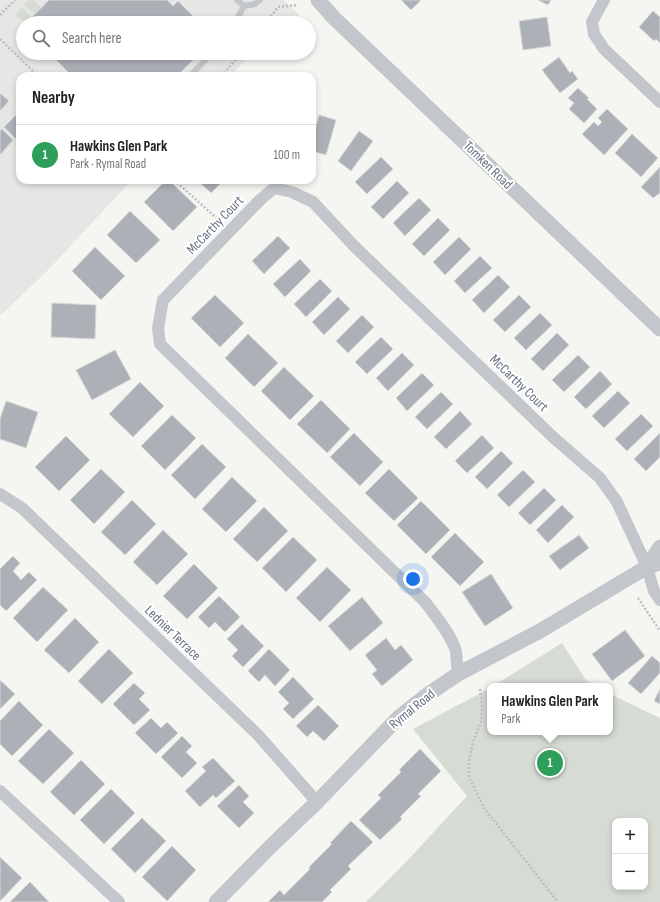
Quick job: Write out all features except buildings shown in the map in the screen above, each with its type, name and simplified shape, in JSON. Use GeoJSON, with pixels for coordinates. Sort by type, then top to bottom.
{"type":"FeatureCollection","features":[{"type":"Feature","properties":{"kind":"street","name":"Tomken Road"},"geometry":{"type":"LineString","coordinates":[[318,0],[334,18],[660,329]]}},
{"type":"Feature","properties":{"kind":"street"},"geometry":{"type":"LineString","coordinates":[[604,0],[592,22],[594,34],[604,49],[660,102]]}},
{"type":"Feature","properties":{"kind":"street","name":"McCarthy Court"},"geometry":{"type":"LineString","coordinates":[[458,674],[454,645],[440,622],[425,602],[160,344],[158,328],[163,300],[260,200],[274,188],[292,192],[313,202],[361,252],[554,438],[600,478],[617,502],[637,544],[653,565]]}},
{"type":"Feature","properties":{"kind":"street","name":"Lednier Terrace"},"geometry":{"type":"LineString","coordinates":[[0,494],[22,508],[258,735],[317,802]]}},
{"type":"Feature","properties":{"kind":"street","name":"Rymal Road"},"geometry":{"type":"LineString","coordinates":[[216,902],[317,802],[398,718],[427,695],[458,674],[540,631],[653,565],[660,547]]}},
{"type":"Feature","properties":{"kind":"street"},"geometry":{"type":"LineString","coordinates":[[653,565],[654,591],[660,600]]}},
{"type":"Feature","properties":{"kind":"street"},"geometry":{"type":"LineString","coordinates":[[0,792],[119,902]]}},
{"type":"Feature","properties":{"kind":"lane"},"geometry":{"type":"LineString","coordinates":[[237,0],[244,6]]}},
{"type":"Feature","properties":{"kind":"lane"},"geometry":{"type":"LineString","coordinates":[[244,6],[256,4],[260,0]]}},
{"type":"Feature","properties":{"kind":"lane"},"geometry":{"type":"LineString","coordinates":[[239,16],[244,6]]}},
{"type":"Feature","properties":{"kind":"lane"},"geometry":{"type":"LineString","coordinates":[[194,72],[205,60]]}},
{"type":"Feature","properties":{"kind":"path"},"geometry":{"type":"LineString","coordinates":[[0,15],[15,0]]}},
{"type":"Feature","properties":{"kind":"path"},"geometry":{"type":"LineString","coordinates":[[271,16],[278,7],[298,5]]}},
{"type":"Feature","properties":{"kind":"path"},"geometry":{"type":"LineString","coordinates":[[0,39],[16,55]]}},
{"type":"Feature","properties":{"kind":"path"},"geometry":{"type":"LineString","coordinates":[[22,60],[34,72]]}},
{"type":"Feature","properties":{"kind":"path"},"geometry":{"type":"LineString","coordinates":[[225,72],[236,60]]}},
{"type":"Feature","properties":{"kind":"path"},"geometry":{"type":"LineString","coordinates":[[178,184],[216,219],[232,229]]}},
{"type":"Feature","properties":{"kind":"path"},"geometry":{"type":"LineString","coordinates":[[638,598],[660,632]]}},
{"type":"Feature","properties":{"kind":"path"},"geometry":{"type":"LineString","coordinates":[[480,689],[482,705],[481,722],[473,742],[469,777],[484,808],[558,902]]}},
{"type":"Feature","properties":{"kind":"shaded area"},"geometry":{"type":"Polygon","coordinates":[[[0,0],[284,0],[299,15],[16,16],[16,60],[245,60],[234,72],[16,72],[16,184],[128,184],[48,270],[0,316],[0,0]]]}},
{"type":"Feature","properties":{"kind":"shaded area"},"geometry":{"type":"Polygon","coordinates":[[[29,0],[33,0],[41,7],[35,14],[24,5],[29,0]]]}},
{"type":"Feature","properties":{"kind":"shaded area"},"geometry":{"type":"Polygon","coordinates":[[[22,7],[31,16],[16,16],[15,15],[22,7]]]}},
{"type":"Feature","properties":{"kind":"shaded area"},"geometry":{"type":"Polygon","coordinates":[[[562,643],[586,680],[591,683],[498,683],[562,643]]]}},
{"type":"Feature","properties":{"kind":"shaded area"},"geometry":{"type":"Polygon","coordinates":[[[487,690],[487,735],[613,735],[613,695],[660,718],[660,902],[366,902],[406,862],[467,796],[413,729],[487,690]]]}},
{"type":"Feature","properties":{"kind":"place","name":"Hawkins Glen Park"},"geometry":{"type":"Point","coordinates":[550,763]}}]}
